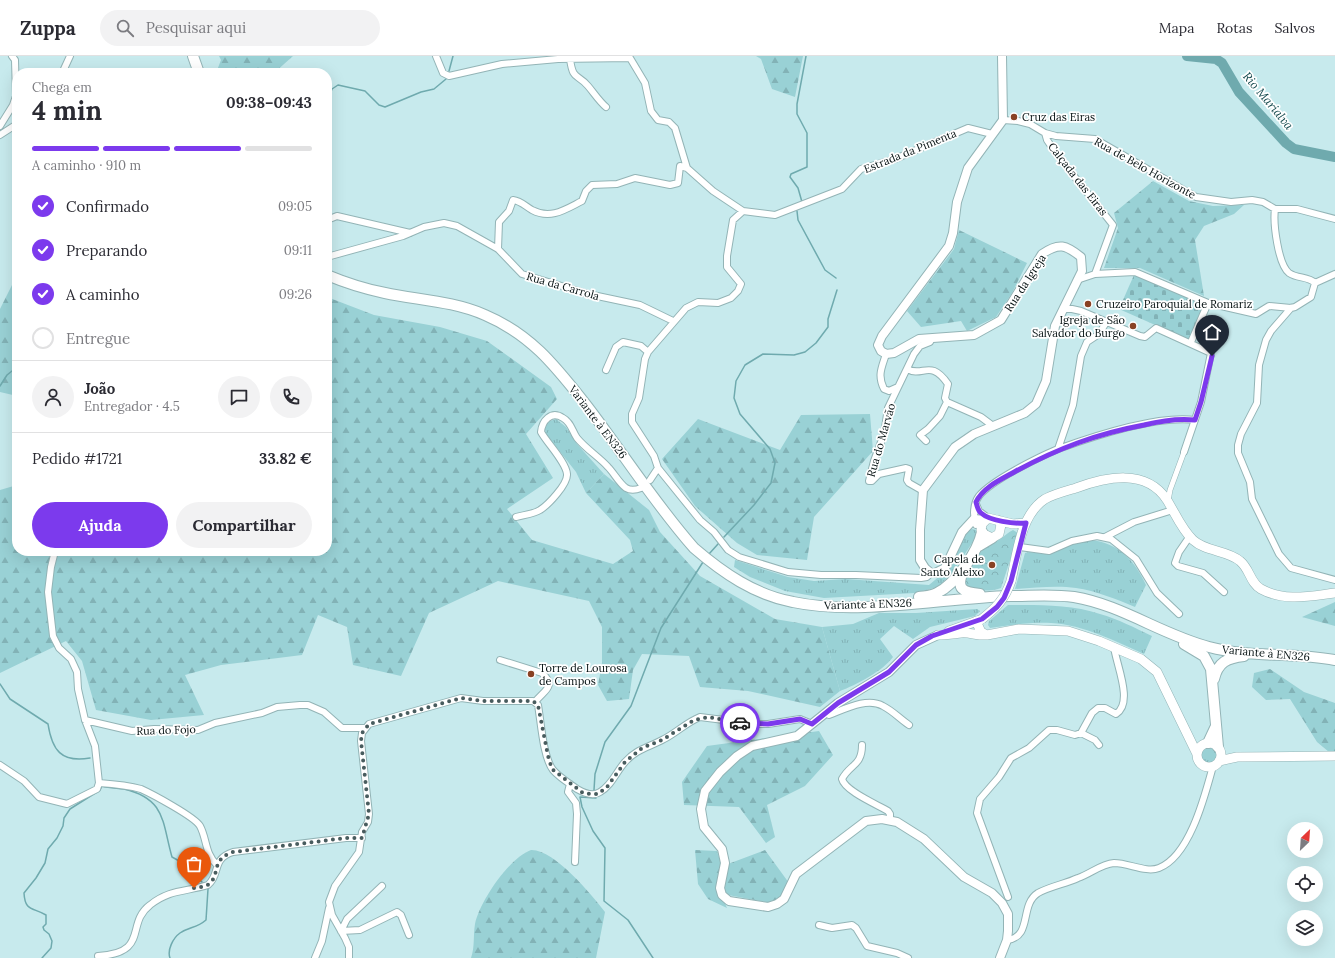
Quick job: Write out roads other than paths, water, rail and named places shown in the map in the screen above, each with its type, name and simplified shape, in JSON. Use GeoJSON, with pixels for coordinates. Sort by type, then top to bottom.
{"type":"FeatureCollection","features":[{"type":"Feature","properties":{"kind":"main road"},"geometry":{"type":"LineString","coordinates":[[193,56],[198,68]]}},
{"type":"Feature","properties":{"kind":"main road"},"geometry":{"type":"LineString","coordinates":[[197,56],[199,68]]}},
{"type":"Feature","properties":{"kind":"main road","name":"Variante à EN326"},"geometry":{"type":"LineString","coordinates":[[332,277],[365,289],[449,304],[483,314],[506,325],[527,338],[558,369],[684,536],[705,557],[740,582],[762,593],[793,602],[843,607],[1041,595],[1073,597],[1126,612],[1173,634],[1208,647],[1256,654],[1320,657],[1335,660]]}},
{"type":"Feature","properties":{"kind":"main road"},"geometry":{"type":"LineString","coordinates":[[938,635],[979,620],[1001,603],[1011,581],[1026,523],[1044,500],[1094,482],[1111,478],[1130,477],[1144,481],[1156,488],[1171,506],[1190,536],[1201,545],[1240,560],[1247,569],[1253,583],[1268,592],[1292,598],[1335,593]]}},
{"type":"Feature","properties":{"kind":"main road"},"geometry":{"type":"LineString","coordinates":[[888,605],[937,593],[952,582],[977,547],[997,536],[1001,525],[998,520]]}},
{"type":"Feature","properties":{"kind":"main road"},"geometry":{"type":"LineString","coordinates":[[981,524],[998,520],[1013,524],[1026,523]]}},
{"type":"Feature","properties":{"kind":"main road"},"geometry":{"type":"LineString","coordinates":[[981,524],[986,536],[992,538]]}},
{"type":"Feature","properties":{"kind":"main road"},"geometry":{"type":"LineString","coordinates":[[977,547],[981,524]]}},
{"type":"Feature","properties":{"kind":"main road"},"geometry":{"type":"LineString","coordinates":[[1000,531],[1013,524]]}},
{"type":"Feature","properties":{"kind":"main road"},"geometry":{"type":"LineString","coordinates":[[966,563],[960,582],[963,590],[970,593],[998,597]]}},
{"type":"Feature","properties":{"kind":"main road"},"geometry":{"type":"LineString","coordinates":[[1126,612],[1204,656],[1209,662],[1213,681],[1219,749],[1216,764]]}},
{"type":"Feature","properties":{"kind":"main road"},"geometry":{"type":"LineString","coordinates":[[979,620],[981,632],[987,635]]}},
{"type":"Feature","properties":{"kind":"main road"},"geometry":{"type":"LineString","coordinates":[[938,635],[947,636],[962,633],[976,636],[1019,629],[1062,630],[1114,647],[1141,659],[1157,672],[1202,764],[1216,764],[1237,757],[1335,756]]}},
{"type":"Feature","properties":{"kind":"main road"},"geometry":{"type":"LineString","coordinates":[[1213,681],[1219,666],[1223,662],[1232,658],[1256,654]]}},
{"type":"Feature","properties":{"kind":"main road"},"geometry":{"type":"LineString","coordinates":[[1197,754],[1206,744],[1216,726]]}},
{"type":"Feature","properties":{"kind":"main road"},"geometry":{"type":"LineString","coordinates":[[1188,733],[1206,744],[1237,757]]}},
{"type":"Feature","properties":{"kind":"street"},"geometry":{"type":"LineString","coordinates":[[12,56],[15,60],[15,68]]}},
{"type":"Feature","properties":{"kind":"street"},"geometry":{"type":"LineString","coordinates":[[64,68],[70,56]]}},
{"type":"Feature","properties":{"kind":"street"},"geometry":{"type":"LineString","coordinates":[[436,56],[443,73],[449,76],[502,64],[570,59],[630,58],[645,83],[651,111],[658,120],[669,122],[675,128],[687,168]]}},
{"type":"Feature","properties":{"kind":"street"},"geometry":{"type":"LineString","coordinates":[[898,387],[889,391],[884,389],[880,381],[881,367],[886,354],[881,351],[878,345],[882,336],[949,246],[953,233],[957,202],[968,168],[1002,120],[1002,56]]}},
{"type":"Feature","properties":{"kind":"street"},"geometry":{"type":"LineString","coordinates":[[570,59],[575,77],[586,84],[606,107]]}},
{"type":"Feature","properties":{"kind":"street"},"geometry":{"type":"LineString","coordinates":[[0,126],[12,108]]}},
{"type":"Feature","properties":{"kind":"street","name":"Rua de Belo Horizonte"},"geometry":{"type":"LineString","coordinates":[[1002,120],[1018,121],[1030,124],[1045,133],[1056,136],[1095,139],[1196,198],[1231,202],[1252,200],[1263,202],[1275,209],[1297,208],[1335,219]]}},
{"type":"Feature","properties":{"kind":"street","name":"Estrada da Pimenta"},"geometry":{"type":"LineString","coordinates":[[687,168],[713,191],[743,211],[775,215],[842,189],[861,169],[895,159],[968,128],[992,134]]}},
{"type":"Feature","properties":{"kind":"street"},"geometry":{"type":"LineString","coordinates":[[0,135],[12,130]]}},
{"type":"Feature","properties":{"kind":"street","name":"Calçada das Eiras"},"geometry":{"type":"LineString","coordinates":[[1045,133],[1047,140],[1058,156],[1113,225],[1095,274]]}},
{"type":"Feature","properties":{"kind":"street"},"geometry":{"type":"LineString","coordinates":[[498,249],[499,222],[509,211],[513,200],[519,201],[534,211],[549,214],[560,213],[582,201],[586,190],[592,185],[618,184],[635,178],[670,185],[678,183],[680,166],[687,168]]}},
{"type":"Feature","properties":{"kind":"street"},"geometry":{"type":"LineString","coordinates":[[1275,209],[1274,218],[1278,245],[1285,267],[1288,272],[1293,275],[1310,278],[1315,283]]}},
{"type":"Feature","properties":{"kind":"street"},"geometry":{"type":"LineString","coordinates":[[743,211],[734,220],[727,256],[727,267],[741,284],[738,291],[731,298],[718,304],[698,302],[686,308],[673,321],[667,332],[648,352],[645,359],[639,398],[632,414],[632,422],[654,456],[658,468],[700,520],[714,532],[728,550],[739,557],[788,572],[821,575],[927,577],[931,573],[935,573],[945,568],[965,528],[981,524]]}},
{"type":"Feature","properties":{"kind":"street"},"geometry":{"type":"LineString","coordinates":[[332,218],[337,216],[410,233]]}},
{"type":"Feature","properties":{"kind":"street","name":"Rua da Carrola"},"geometry":{"type":"LineString","coordinates":[[332,255],[410,233],[424,227],[444,223],[457,226],[498,249],[522,274],[588,294],[640,305],[673,321]]}},
{"type":"Feature","properties":{"kind":"street","name":"Rua da Igreja"},"geometry":{"type":"LineString","coordinates":[[886,354],[894,352],[919,339],[974,335],[1001,320],[1042,254],[1050,248],[1062,245],[1072,249],[1081,257],[1082,271],[1055,326],[1046,382],[1036,404],[1025,413],[974,434],[955,447],[923,490]]}},
{"type":"Feature","properties":{"kind":"street"},"geometry":{"type":"LineString","coordinates":[[1077,280],[1095,274],[1135,272],[1208,303],[1256,314],[1269,306],[1290,308]]}},
{"type":"Feature","properties":{"kind":"street"},"geometry":{"type":"LineString","coordinates":[[1335,274],[1315,283],[1311,297],[1290,308],[1271,331],[1266,340],[1258,365],[1257,403],[1241,434],[1238,445],[1238,453],[1250,482],[1252,499],[1279,554],[1291,568],[1335,580]]}},
{"type":"Feature","properties":{"kind":"street"},"geometry":{"type":"LineString","coordinates":[[1191,342],[1208,303]]}},
{"type":"Feature","properties":{"kind":"street"},"geometry":{"type":"LineString","coordinates":[[1063,309],[1077,310],[1107,321],[1140,336],[1146,337],[1156,328],[1191,342],[1211,353],[1212,356],[1201,402],[1170,490],[1171,506],[1104,537]]}},
{"type":"Feature","properties":{"kind":"street"},"geometry":{"type":"LineString","coordinates":[[1058,449],[1073,405],[1081,356],[1087,342],[1099,334],[1107,321]]}},
{"type":"Feature","properties":{"kind":"street","name":"Rua do Marvão"},"geometry":{"type":"LineString","coordinates":[[923,490],[909,483],[907,480],[909,469],[906,468],[879,474],[872,481],[869,481],[874,461],[884,434],[888,408],[914,354],[920,346],[930,342],[932,338]]}},
{"type":"Feature","properties":{"kind":"street"},"geometry":{"type":"LineString","coordinates":[[606,370],[616,347],[623,342],[641,346],[648,352]]}},
{"type":"Feature","properties":{"kind":"street"},"geometry":{"type":"LineString","coordinates":[[907,369],[911,371],[930,369],[938,373],[948,384],[945,398],[947,402],[940,416],[920,435],[926,441]]}},
{"type":"Feature","properties":{"kind":"street"},"geometry":{"type":"LineString","coordinates":[[947,402],[981,417],[993,426]]}},
{"type":"Feature","properties":{"kind":"street"},"geometry":{"type":"LineString","coordinates":[[516,517],[539,511],[557,493],[566,481],[567,473],[564,466],[541,432],[545,420],[551,416],[558,415],[564,418],[580,441],[609,467],[624,486],[628,489],[634,490],[641,488]]}},
{"type":"Feature","properties":{"kind":"street"},"geometry":{"type":"LineString","coordinates":[[981,524],[976,502],[979,496],[1000,480],[1058,449],[1119,430],[1175,420],[1195,420]]}},
{"type":"Feature","properties":{"kind":"street"},"geometry":{"type":"LineString","coordinates":[[650,480],[658,468]]}},
{"type":"Feature","properties":{"kind":"street"},"geometry":{"type":"LineString","coordinates":[[923,490],[920,530],[920,560],[925,568],[931,573]]}},
{"type":"Feature","properties":{"kind":"street"},"geometry":{"type":"LineString","coordinates":[[976,502],[981,524]]}},
{"type":"Feature","properties":{"kind":"street"},"geometry":{"type":"LineString","coordinates":[[1020,547],[1049,551],[1072,541],[1097,536],[1104,537],[1111,540],[1136,559],[1157,593],[1179,614]]}},
{"type":"Feature","properties":{"kind":"street"},"geometry":{"type":"LineString","coordinates":[[1190,536],[1176,558],[1176,563],[1178,566],[1203,574],[1224,592]]}},
{"type":"Feature","properties":{"kind":"street"},"geometry":{"type":"LineString","coordinates":[[0,765],[24,780],[39,797],[67,804],[97,789],[99,783],[95,746],[85,720],[76,672],[71,659],[59,648],[53,636],[48,592],[50,567],[53,556]]}},
{"type":"Feature","properties":{"kind":"street"},"geometry":{"type":"LineString","coordinates":[[938,635],[916,645],[889,672],[838,703],[797,736],[752,746],[737,756],[720,772],[705,791],[700,809],[704,827],[722,850],[725,863],[720,888],[722,895],[729,901],[768,907],[784,900],[796,874],[866,821],[882,819],[912,830],[924,839],[964,877],[992,893],[1002,903],[1008,914],[1007,940],[1000,958]]}},
{"type":"Feature","properties":{"kind":"street"},"geometry":{"type":"LineString","coordinates":[[1008,897],[977,813],[980,799],[994,785],[1011,758],[1029,748],[1050,730],[1075,735],[1081,733],[1092,713],[1098,708],[1105,708],[1116,714],[1124,705],[1122,679],[1116,661],[1114,647]]}},
{"type":"Feature","properties":{"kind":"street"},"geometry":{"type":"LineString","coordinates":[[500,660],[542,672],[549,682],[549,686],[535,702]]}},
{"type":"Feature","properties":{"kind":"street"},"geometry":{"type":"LineString","coordinates":[[315,958],[322,941],[331,893],[356,857],[369,814],[361,741],[365,728],[369,724],[461,698],[483,701],[528,700],[535,702],[538,705],[552,769],[583,793],[598,794],[607,787],[625,762],[638,751],[662,740],[700,717],[755,724],[768,724],[800,719],[812,724]]}},
{"type":"Feature","properties":{"kind":"street"},"geometry":{"type":"LineString","coordinates":[[826,713],[829,715],[868,702],[876,703],[883,706],[909,725]]}},
{"type":"Feature","properties":{"kind":"street","name":"Rua do Fojo"},"geometry":{"type":"LineString","coordinates":[[85,720],[132,731],[154,729],[198,730],[215,723],[262,713],[277,707],[308,705],[324,712],[342,728],[365,728]]}},
{"type":"Feature","properties":{"kind":"street"},"geometry":{"type":"LineString","coordinates":[[1081,733],[1095,740],[1099,745]]}},
{"type":"Feature","properties":{"kind":"street"},"geometry":{"type":"LineString","coordinates":[[862,745],[862,755],[852,768],[844,774],[842,779],[843,783],[849,789],[888,811],[890,814],[890,821]]}},
{"type":"Feature","properties":{"kind":"street"},"geometry":{"type":"LineString","coordinates":[[1007,940],[1015,939],[1022,932],[1032,898],[1045,890],[1080,878],[1100,867],[1112,863],[1125,864],[1144,869],[1158,869],[1170,863],[1183,846],[1193,827],[1216,764]]}},
{"type":"Feature","properties":{"kind":"street"},"geometry":{"type":"LineString","coordinates":[[99,783],[118,784],[141,789],[194,819],[201,828],[206,849],[212,860],[217,864]]}},
{"type":"Feature","properties":{"kind":"street"},"geometry":{"type":"LineString","coordinates":[[570,784],[568,792],[576,803],[577,814],[575,862]]}},
{"type":"Feature","properties":{"kind":"street"},"geometry":{"type":"LineString","coordinates":[[98,956],[116,952],[132,944],[140,915],[149,905],[178,890],[208,885],[212,880],[217,864],[222,858],[233,852],[346,838],[362,838]]}},
{"type":"Feature","properties":{"kind":"street"},"geometry":{"type":"LineString","coordinates":[[341,931],[347,919],[382,886]]}},
{"type":"Feature","properties":{"kind":"street"},"geometry":{"type":"LineString","coordinates":[[329,906],[349,948],[349,958]]}},
{"type":"Feature","properties":{"kind":"street"},"geometry":{"type":"LineString","coordinates":[[341,931],[360,930],[397,912],[401,915],[409,935]]}},
{"type":"Feature","properties":{"kind":"street"},"geometry":{"type":"LineString","coordinates":[[819,925],[832,928],[852,925],[856,928],[867,946],[897,953],[908,958]]}},
{"type":"Feature","properties":{"kind":"waterway"},"geometry":{"type":"LineString","coordinates":[[449,71],[453,56]]}},
{"type":"Feature","properties":{"kind":"waterway"},"geometry":{"type":"LineString","coordinates":[[802,202],[798,188],[790,177],[791,174],[807,167],[807,133],[797,114],[797,104],[806,56]]}},
{"type":"Feature","properties":{"kind":"waterway","name":"Rio Marialva"},"geometry":{"type":"LineString","coordinates":[[1187,56],[1216,59],[1222,63],[1239,92],[1286,143],[1294,149],[1335,157]]}},
{"type":"Feature","properties":{"kind":"waterway"},"geometry":{"type":"LineString","coordinates":[[332,89],[338,85],[365,91],[379,105],[385,107],[421,92],[434,89],[446,79]]}},
{"type":"Feature","properties":{"kind":"waterway"},"geometry":{"type":"LineString","coordinates":[[797,211],[798,220],[825,270],[836,278]]}},
{"type":"Feature","properties":{"kind":"waterway"},"geometry":{"type":"LineString","coordinates":[[724,537],[754,505],[771,483],[775,463],[770,449],[740,414],[734,398],[736,381],[745,365],[763,354],[794,355],[805,352],[816,343],[828,327],[828,319],[837,290]]}},
{"type":"Feature","properties":{"kind":"waterway"},"geometry":{"type":"LineString","coordinates":[[0,386],[7,375],[12,371]]}},
{"type":"Feature","properties":{"kind":"waterway"},"geometry":{"type":"LineString","coordinates":[[709,554],[718,544]]}},
{"type":"Feature","properties":{"kind":"waterway"},"geometry":{"type":"LineString","coordinates":[[594,790],[595,774],[605,742],[631,706],[661,628],[703,562]]}},
{"type":"Feature","properties":{"kind":"waterway"},"geometry":{"type":"LineString","coordinates":[[0,684],[10,699],[48,724],[52,741],[55,748],[60,753],[72,758],[90,758]]}},
{"type":"Feature","properties":{"kind":"waterway"},"geometry":{"type":"LineString","coordinates":[[42,958],[51,948],[52,941],[49,934],[43,927],[46,924],[46,915],[30,908],[26,903],[24,893],[36,878],[45,863],[48,849],[57,838],[63,826],[64,818],[70,809],[100,790],[102,786],[124,789],[138,793],[148,799],[160,814],[172,857],[181,862],[202,882]]}},
{"type":"Feature","properties":{"kind":"waterway"},"geometry":{"type":"LineString","coordinates":[[596,798],[580,797],[582,807],[593,831],[605,848],[604,901],[628,920],[653,958]]}},
{"type":"Feature","properties":{"kind":"waterway"},"geometry":{"type":"LineString","coordinates":[[170,958],[169,951],[177,935],[199,925],[206,920],[208,889]]}},
{"type":"Feature","properties":{"kind":"place","name":"Cruz das Eiras"},"geometry":{"type":"Point","coordinates":[1014,117]}},
{"type":"Feature","properties":{"kind":"place","name":"Cruzeiro Paroquial de Romariz"},"geometry":{"type":"Point","coordinates":[1088,304]}},
{"type":"Feature","properties":{"kind":"place","name":"Igreja de São Salvador do Burgo"},"geometry":{"type":"Point","coordinates":[1133,326]}},
{"type":"Feature","properties":{"kind":"place","name":"Capela de Santo Aleixo"},"geometry":{"type":"Point","coordinates":[992,565]}},
{"type":"Feature","properties":{"kind":"place","name":"Torre de Lourosa de Campos"},"geometry":{"type":"Point","coordinates":[531,674]}}]}
